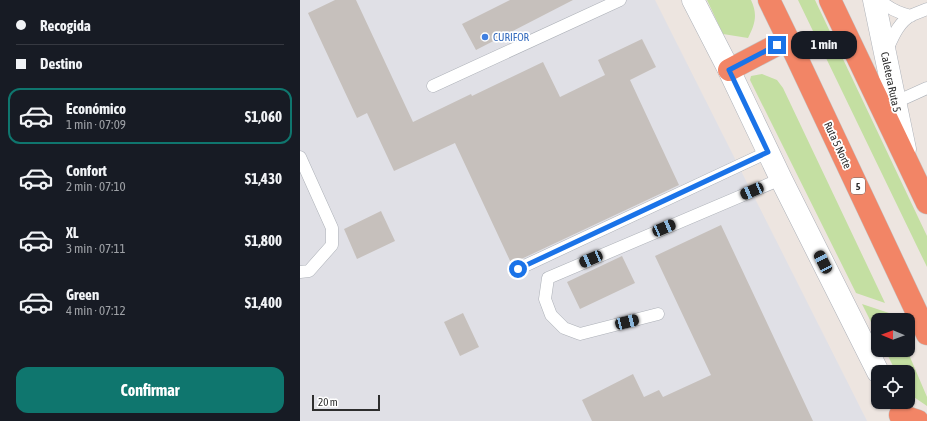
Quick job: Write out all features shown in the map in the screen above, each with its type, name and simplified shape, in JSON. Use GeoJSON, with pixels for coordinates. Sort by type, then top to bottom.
{"type":"FeatureCollection","features":[{"type":"Feature","properties":{"kind":"highway","name":"Ruta 5 Norte"},"geometry":{"type":"LineString","coordinates":[[769,0],[927,334]]}},
{"type":"Feature","properties":{"kind":"highway"},"geometry":{"type":"LineString","coordinates":[[830,0],[927,203]]}},
{"type":"Feature","properties":{"kind":"highway"},"geometry":{"type":"LineString","coordinates":[[729,70],[788,39]]}},
{"type":"Feature","properties":{"kind":"street"},"geometry":{"type":"LineString","coordinates":[[693,0],[874,365]]}},
{"type":"Feature","properties":{"kind":"street","name":"Caletera Ruta 5"},"geometry":{"type":"LineString","coordinates":[[874,0],[908,164]]}},
{"type":"Feature","properties":{"kind":"lane"},"geometry":{"type":"LineString","coordinates":[[433,86],[620,0]]}},
{"type":"Feature","properties":{"kind":"lane"},"geometry":{"type":"LineString","coordinates":[[880,0],[888,7],[899,13],[911,16]]}},
{"type":"Feature","properties":{"kind":"lane"},"geometry":{"type":"LineString","coordinates":[[885,53],[893,36],[901,24],[911,16],[927,9]]}},
{"type":"Feature","properties":{"kind":"lane"},"geometry":{"type":"LineString","coordinates":[[896,102],[927,88]]}},
{"type":"Feature","properties":{"kind":"lane"},"geometry":{"type":"LineString","coordinates":[[518,269],[768,152]]}},
{"type":"Feature","properties":{"kind":"lane"},"geometry":{"type":"LineString","coordinates":[[300,157],[332,228],[332,245],[309,271],[300,272]]}},
{"type":"Feature","properties":{"kind":"lane"},"geometry":{"type":"LineString","coordinates":[[658,314],[580,334],[564,328],[551,316],[545,299],[548,278],[781,179]]}},
{"type":"Feature","properties":{"kind":"shaded area"},"geometry":{"type":"Polygon","coordinates":[[[300,0],[655,0],[867,421],[300,421],[300,0]]]}},
{"type":"Feature","properties":{"kind":"green space"},"geometry":{"type":"Polygon","coordinates":[[[707,0],[751,0],[755,19],[748,38],[723,34],[707,0]]]}},
{"type":"Feature","properties":{"kind":"green space"},"geometry":{"type":"Polygon","coordinates":[[[798,0],[815,0],[927,236],[927,267],[798,0]]]}},
{"type":"Feature","properties":{"kind":"green space"},"geometry":{"type":"Polygon","coordinates":[[[762,74],[777,80],[783,88],[885,303],[856,293],[750,80],[751,76],[762,74]]]}},
{"type":"Feature","properties":{"kind":"green space"},"geometry":{"type":"Polygon","coordinates":[[[862,304],[889,313],[871,313],[871,322],[862,304]]]}},
{"type":"Feature","properties":{"kind":"green space"},"geometry":{"type":"Polygon","coordinates":[[[888,357],[910,357],[913,365],[892,365],[888,357]]]}},
{"type":"Feature","properties":{"kind":"green space"},"geometry":{"type":"Polygon","coordinates":[[[915,369],[927,397],[927,406],[915,398],[915,369]]]}},
{"type":"Feature","properties":{"kind":"building"},"geometry":{"type":"Polygon","coordinates":[[[335,0],[356,0],[413,122],[543,62],[560,97],[605,75],[598,60],[642,39],[656,67],[630,80],[679,185],[515,262],[512,265],[455,143],[394,171],[367,113],[357,118],[308,13],[335,0]]]}},
{"type":"Feature","properties":{"kind":"building","name":"CURIFOR"},"geometry":{"type":"Polygon","coordinates":[[[510,0],[573,0],[476,50],[462,24],[510,0]]]}},
{"type":"Feature","properties":{"kind":"building"},"geometry":{"type":"Polygon","coordinates":[[[381,211],[395,241],[357,259],[344,229],[381,211]]]}},
{"type":"Feature","properties":{"kind":"building"},"geometry":{"type":"Polygon","coordinates":[[[721,225],[813,421],[592,421],[582,400],[633,374],[644,397],[659,390],[663,397],[711,375],[655,256],[721,225]]]}},
{"type":"Feature","properties":{"kind":"building"},"geometry":{"type":"Polygon","coordinates":[[[622,256],[635,283],[580,309],[567,282],[622,256]]]}},
{"type":"Feature","properties":{"kind":"building"},"geometry":{"type":"Polygon","coordinates":[[[463,313],[479,347],[460,356],[444,322],[463,313]]]}},
{"type":"Feature","properties":{"kind":"place","name":"CURIFOR"},"geometry":{"type":"Point","coordinates":[485,37]}},
{"type":"Feature","properties":{"kind":"route"},"geometry":{"type":"LineString","coordinates":[[518,269],[768,152],[729,70],[777,45]]}}]}
